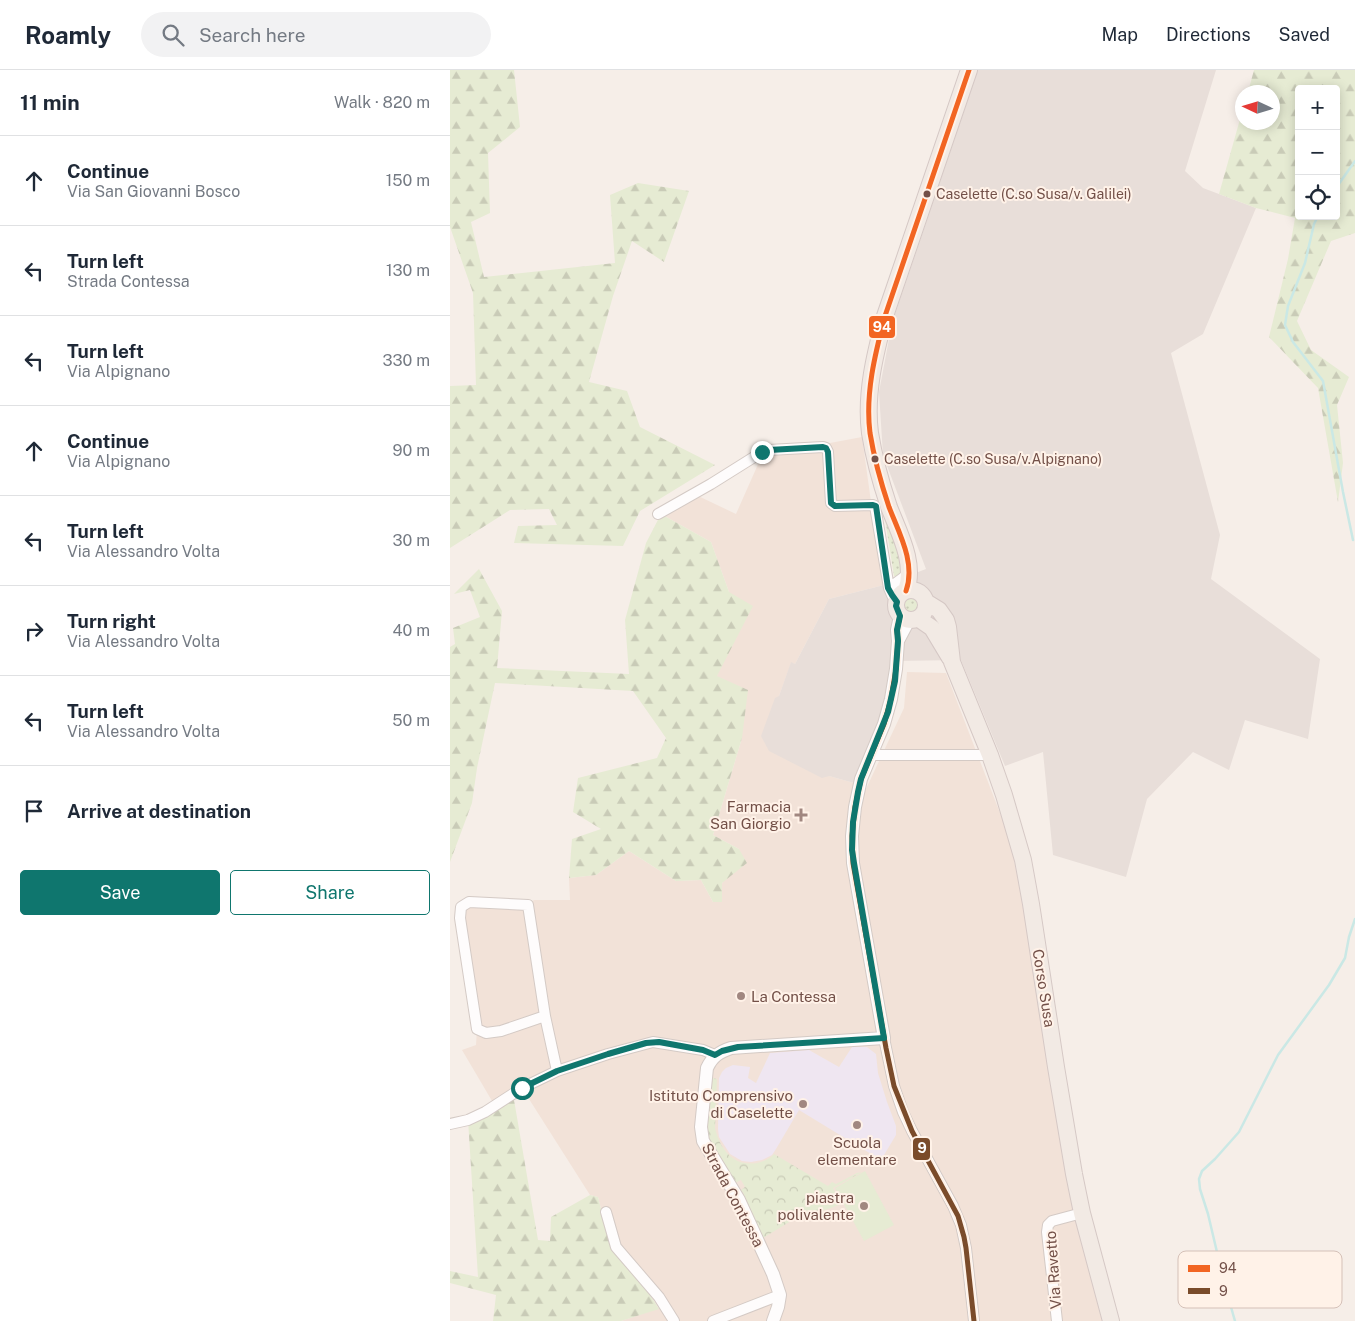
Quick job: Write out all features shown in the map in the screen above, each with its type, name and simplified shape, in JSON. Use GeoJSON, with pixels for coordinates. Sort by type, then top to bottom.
{"type":"FeatureCollection","features":[{"type":"Feature","properties":{"kind":"main road","name":"Corso Susa"},"geometry":{"type":"LineString","coordinates":[[969,70],[885,316],[875,351],[869,392],[870,432],[877,469],[889,507],[906,550],[910,569],[908,603],[952,662],[990,755],[1023,860],[1082,1213],[1111,1321]]}},
{"type":"Feature","properties":{"kind":"main road","name":"Corso Susa"},"geometry":{"type":"LineString","coordinates":[[906,550],[912,558],[920,582],[908,603]]}},
{"type":"Feature","properties":{"kind":"main road","name":"Corso Susa"},"geometry":{"type":"LineString","coordinates":[[908,603],[939,610],[946,620],[948,627],[952,662]]}},
{"type":"Feature","properties":{"kind":"street"},"geometry":{"type":"LineString","coordinates":[[658,514],[762,452],[769,450],[826,448],[828,452],[831,503],[835,506],[876,506],[882,515],[908,603],[940,629],[948,627]]}},
{"type":"Feature","properties":{"kind":"street"},"geometry":{"type":"LineString","coordinates":[[908,603],[897,630],[895,681],[891,699],[884,724],[861,779],[854,808],[852,850],[894,1086],[912,1131],[954,1206],[961,1225],[966,1248],[974,1321]]}},
{"type":"Feature","properties":{"kind":"street"},"geometry":{"type":"LineString","coordinates":[[871,755],[990,755]]}},
{"type":"Feature","properties":{"kind":"street"},"geometry":{"type":"LineString","coordinates":[[545,1016],[501,1031],[486,1033],[477,1029],[460,918],[461,907],[469,902],[528,905],[545,1016],[557,1071]]}},
{"type":"Feature","properties":{"kind":"street"},"geometry":{"type":"LineString","coordinates":[[450,1124],[468,1120],[485,1112],[522,1088],[557,1071],[608,1054],[653,1042],[703,1050],[715,1055],[738,1047],[884,1038]]}},
{"type":"Feature","properties":{"kind":"street","name":"Strada Contessa"},"geometry":{"type":"LineString","coordinates":[[715,1055],[710,1061],[705,1078],[703,1141],[745,1214],[773,1274],[780,1296]]}},
{"type":"Feature","properties":{"kind":"street"},"geometry":{"type":"LineString","coordinates":[[606,1212],[616,1247],[659,1297],[674,1321]]}},
{"type":"Feature","properties":{"kind":"street","name":"Via Ravetto"},"geometry":{"type":"LineString","coordinates":[[1057,1321],[1047,1232],[1048,1225],[1052,1221],[1082,1213]]}},
{"type":"Feature","properties":{"kind":"street"},"geometry":{"type":"LineString","coordinates":[[713,1321],[780,1296]]}},
{"type":"Feature","properties":{"kind":"street"},"geometry":{"type":"LineString","coordinates":[[773,1321],[780,1296]]}},
{"type":"Feature","properties":{"kind":"shaded area"},"geometry":{"type":"Polygon","coordinates":[[[978,70],[1216,70],[1185,171],[1203,188],[1256,208],[1203,334],[1171,353],[1220,535],[1211,579],[1320,659],[1308,739],[1245,720],[1229,770],[1193,752],[1147,799],[1126,877],[1053,855],[1043,752],[1005,766],[961,660],[893,661],[878,725],[854,783],[829,776],[822,778],[769,751],[761,736],[775,698],[779,696],[791,662],[795,664],[829,599],[884,585],[926,569],[883,455],[879,392],[892,323],[978,70]]]}},
{"type":"Feature","properties":{"kind":"shaded area"},"geometry":{"type":"Polygon","coordinates":[[[862,437],[884,585],[829,599],[795,664],[791,663],[779,696],[829,776],[854,783],[865,791],[904,708],[907,672],[946,673],[1010,839],[1047,1030],[1076,1220],[1102,1321],[621,1321],[659,1308],[610,1245],[598,1197],[590,1195],[522,1088],[495,1106],[462,1050],[476,1045],[477,1029],[460,918],[469,902],[528,905],[534,900],[570,900],[569,878],[596,875],[629,851],[676,881],[701,880],[713,902],[739,849],[713,835],[742,738],[717,676],[729,592],[711,542],[661,514],[694,494],[736,514],[767,444],[794,446],[830,443],[862,437]]]}},
{"type":"Feature","properties":{"kind":"shaded area","name":"Istituto Comprensivo di Caselette"},"geometry":{"type":"Polygon","coordinates":[[[852,1047],[867,1047],[876,1054],[878,1073],[896,1126],[896,1135],[881,1160],[799,1110],[772,1155],[762,1160],[751,1162],[742,1161],[730,1154],[719,1137],[718,1129],[719,1078],[726,1068],[733,1065],[750,1067],[748,1078],[756,1083],[770,1053],[809,1050],[839,1067],[852,1047]]]}},
{"type":"Feature","properties":{"kind":"green space"},"geometry":{"type":"Polygon","coordinates":[[[450,70],[514,70],[520,127],[488,153],[490,213],[471,222],[484,277],[615,263],[610,195],[638,183],[689,191],[664,262],[632,241],[613,296],[589,382],[627,391],[640,427],[715,465],[640,511],[623,546],[514,543],[518,526],[557,525],[549,509],[510,510],[450,548],[450,386],[476,385],[473,293],[450,227],[450,70]]]}},
{"type":"Feature","properties":{"kind":"green space"},"geometry":{"type":"Polygon","coordinates":[[[1254,70],[1355,70],[1355,233],[1331,241],[1297,321],[1311,350],[1349,377],[1337,405],[1343,463],[1338,502],[1318,388],[1269,337],[1288,259],[1295,218],[1256,208],[1219,194],[1237,130],[1280,130],[1280,85],[1250,85],[1254,70]]]}},
{"type":"Feature","properties":{"kind":"green space"},"geometry":{"type":"Polygon","coordinates":[[[884,513],[904,564],[902,573],[898,576],[894,576],[884,513]]]}},
{"type":"Feature","properties":{"kind":"green space"},"geometry":{"type":"Polygon","coordinates":[[[661,514],[711,542],[729,592],[753,606],[717,676],[748,690],[742,738],[713,835],[739,849],[747,863],[722,883],[722,902],[713,902],[701,880],[676,881],[629,851],[596,875],[569,878],[572,839],[601,829],[573,812],[578,778],[657,758],[666,738],[633,691],[495,683],[477,768],[472,803],[450,862],[450,647],[455,644],[453,628],[480,617],[470,590],[454,594],[479,569],[502,611],[497,668],[629,674],[625,620],[646,543],[661,514]]]}},
{"type":"Feature","properties":{"kind":"green space"},"geometry":{"type":"Polygon","coordinates":[[[911,597],[917,599],[919,605],[917,611],[911,613],[905,611],[903,605],[905,599],[911,597]]]}},
{"type":"Feature","properties":{"kind":"green space"},"geometry":{"type":"Polygon","coordinates":[[[710,1077],[717,1079],[715,1128],[720,1143],[729,1155],[734,1159],[749,1164],[764,1161],[774,1154],[828,1186],[832,1182],[836,1184],[862,1172],[833,1188],[842,1204],[796,1218],[763,1238],[741,1190],[745,1187],[741,1180],[735,1183],[708,1137],[710,1077]]]}},
{"type":"Feature","properties":{"kind":"green space"},"geometry":{"type":"Polygon","coordinates":[[[513,1094],[538,1240],[550,1241],[551,1217],[590,1195],[598,1197],[610,1245],[649,1293],[659,1309],[621,1321],[493,1321],[496,1295],[450,1283],[450,1271],[478,1277],[468,1120],[513,1094]]]}},
{"type":"Feature","properties":{"kind":"green space","name":"piastra polivalente"},"geometry":{"type":"Polygon","coordinates":[[[865,1171],[894,1225],[864,1241],[835,1188],[865,1171]]]}},
{"type":"Feature","properties":{"kind":"waterway"},"geometry":{"type":"LineString","coordinates":[[1340,182],[1355,161]]}},
{"type":"Feature","properties":{"kind":"waterway"},"geometry":{"type":"LineString","coordinates":[[1316,220],[1305,263],[1288,306],[1285,325],[1293,342],[1323,381],[1353,540]]}},
{"type":"Feature","properties":{"kind":"waterway"},"geometry":{"type":"LineString","coordinates":[[1217,1251],[1200,1189],[1199,1179],[1202,1171],[1239,1132],[1278,1055],[1329,985],[1345,958],[1355,919]]}},
{"type":"Feature","properties":{"kind":"waterway"},"geometry":{"type":"LineString","coordinates":[[1231,1308],[1235,1321]]}},
{"type":"Feature","properties":{"kind":"transit line","name":"94"},"geometry":{"type":"LineString","coordinates":[[906,591],[909,580],[908,559],[883,489],[870,433],[870,389],[885,316],[969,70]]}},
{"type":"Feature","properties":{"kind":"transit line","name":"9"},"geometry":{"type":"LineString","coordinates":[[900,616],[897,630],[896,669],[891,699],[884,724],[861,779],[855,807],[852,836],[853,863],[894,1086],[912,1131],[958,1216],[966,1248],[974,1321]]}},
{"type":"Feature","properties":{"kind":"place","name":"Caselette (C.so Susa/v. Galilei)"},"geometry":{"type":"Point","coordinates":[927,194]}},
{"type":"Feature","properties":{"kind":"place","name":"Caselette (C.so Susa/v.Alpignano)"},"geometry":{"type":"Point","coordinates":[875,459]}},
{"type":"Feature","properties":{"kind":"place","name":"Farmacia San Giorgio"},"geometry":{"type":"Point","coordinates":[801,815]}},
{"type":"Feature","properties":{"kind":"place","name":"La Contessa"},"geometry":{"type":"Point","coordinates":[741,996]}},
{"type":"Feature","properties":{"kind":"place","name":"Istituto Comprensivo di Caselette"},"geometry":{"type":"Point","coordinates":[803,1104]}},
{"type":"Feature","properties":{"kind":"place","name":"Scuola elementare"},"geometry":{"type":"Point","coordinates":[857,1125]}},
{"type":"Feature","properties":{"kind":"place","name":"piastra polivalente"},"geometry":{"type":"Point","coordinates":[864,1206]}},
{"type":"Feature","properties":{"kind":"route"},"geometry":{"type":"LineString","coordinates":[[522,1088],[557,1071],[608,1054],[653,1042],[703,1050],[715,1055],[730,1048],[738,1047],[884,1038],[854,863],[852,836],[854,808],[861,779],[884,724],[895,681],[897,630],[900,616],[896,606],[897,602],[888,588],[876,506],[835,506],[831,503],[828,452],[826,448],[769,450],[762,452]]}}]}
